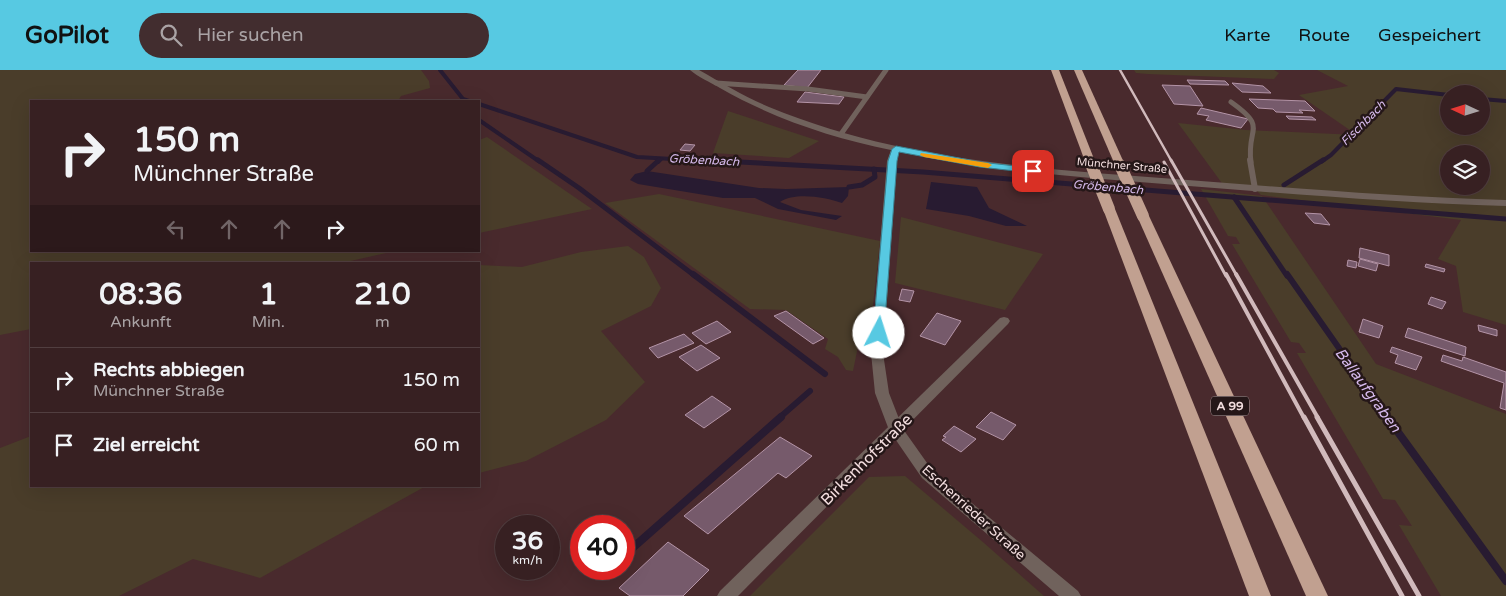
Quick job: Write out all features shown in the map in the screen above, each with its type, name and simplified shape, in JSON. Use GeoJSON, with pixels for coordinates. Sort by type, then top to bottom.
{"type":"FeatureCollection","features":[{"type":"Feature","properties":{"kind":"highway","name":"A 99"},"geometry":{"type":"LineString","coordinates":[[1055,70],[1260,596]]}},
{"type":"Feature","properties":{"kind":"highway","name":"A 99"},"geometry":{"type":"LineString","coordinates":[[1078,70],[1317,596]]}},
{"type":"Feature","properties":{"kind":"street","name":"Münchner Straße"},"geometry":{"type":"LineString","coordinates":[[694,70],[776,113],[896,149],[980,165],[1255,189],[1506,203]]}},
{"type":"Feature","properties":{"kind":"street","name":"Eschenrieder Straße"},"geometry":{"type":"LineString","coordinates":[[896,149],[892,161],[877,352],[882,393],[896,430],[927,474],[1072,596]]}},
{"type":"Feature","properties":{"kind":"street","name":"Birkenhofstraße"},"geometry":{"type":"LineString","coordinates":[[726,596],[896,430],[1004,321]]}},
{"type":"Feature","properties":{"kind":"lane"},"geometry":{"type":"LineString","coordinates":[[841,134],[886,70]]}},
{"type":"Feature","properties":{"kind":"lane"},"geometry":{"type":"LineString","coordinates":[[716,83],[808,89],[867,97]]}},
{"type":"Feature","properties":{"kind":"lane"},"geometry":{"type":"LineString","coordinates":[[1231,102],[1248,114],[1254,124],[1250,158],[1255,189]]}},
{"type":"Feature","properties":{"kind":"shaded area"},"geometry":{"type":"Polygon","coordinates":[[[0,70],[421,70],[429,81],[430,88],[401,96],[399,100],[30,100],[30,252],[391,252],[346,262],[30,262],[30,329],[0,335],[0,70]]]}},
{"type":"Feature","properties":{"kind":"shaded area"},"geometry":{"type":"Polygon","coordinates":[[[1134,70],[1274,70],[1279,73],[1274,79],[1148,74],[1136,73],[1134,70]]]}},
{"type":"Feature","properties":{"kind":"shaded area"},"geometry":{"type":"Polygon","coordinates":[[[1317,70],[1506,70],[1506,325],[1463,312],[1456,266],[1438,259],[1461,220],[1261,195],[1255,189],[1224,186],[1178,123],[1246,130],[1357,135],[1299,95],[1348,86],[1317,70]]]}},
{"type":"Feature","properties":{"kind":"shaded area"},"geometry":{"type":"Polygon","coordinates":[[[728,111],[819,141],[789,158],[713,153],[728,111]]]}},
{"type":"Feature","properties":{"kind":"shaded area"},"geometry":{"type":"Polygon","coordinates":[[[487,137],[592,209],[480,233],[480,140],[487,137]]]}},
{"type":"Feature","properties":{"kind":"shaded area"},"geometry":{"type":"Polygon","coordinates":[[[647,171],[759,188],[849,187],[848,196],[842,203],[819,197],[802,196],[780,202],[801,210],[842,216],[836,220],[778,209],[755,198],[723,198],[638,184],[630,180],[635,174],[647,171]]]}},
{"type":"Feature","properties":{"kind":"shaded area"},"geometry":{"type":"Polygon","coordinates":[[[931,182],[977,187],[989,208],[1027,226],[1006,226],[969,216],[926,209],[931,182]]]}},
{"type":"Feature","properties":{"kind":"shaded area"},"geometry":{"type":"Polygon","coordinates":[[[1201,189],[1262,196],[1376,364],[1506,414],[1506,596],[1441,596],[1399,525],[1412,526],[1395,500],[1383,499],[1297,353],[1306,353],[1299,343],[1291,342],[1232,244],[1240,244],[1236,237],[1228,236],[1201,189]]]}},
{"type":"Feature","properties":{"kind":"shaded area"},"geometry":{"type":"Polygon","coordinates":[[[659,194],[880,241],[872,314],[862,327],[853,371],[846,370],[838,357],[825,349],[828,339],[786,310],[750,309],[605,203],[659,194]]]}},
{"type":"Feature","properties":{"kind":"shaded area"},"geometry":{"type":"Polygon","coordinates":[[[901,217],[1043,254],[1005,310],[895,283],[901,217]]]}},
{"type":"Feature","properties":{"kind":"shaded area"},"geometry":{"type":"Polygon","coordinates":[[[628,246],[644,257],[661,288],[651,306],[601,331],[645,382],[606,420],[526,461],[480,473],[480,265],[522,267],[581,252],[628,246]]]}},
{"type":"Feature","properties":{"kind":"shaded area"},"geometry":{"type":"Polygon","coordinates":[[[30,436],[30,487],[424,487],[260,578],[193,559],[119,596],[0,596],[0,448],[30,436]]]}},
{"type":"Feature","properties":{"kind":"shaded area"},"geometry":{"type":"Polygon","coordinates":[[[905,476],[1044,596],[750,596],[869,477],[905,476]]]}},
{"type":"Feature","properties":{"kind":"building"},"geometry":{"type":"Polygon","coordinates":[[[798,70],[821,70],[807,88],[784,85],[798,70]]]}},
{"type":"Feature","properties":{"kind":"building"},"geometry":{"type":"Polygon","coordinates":[[[1187,80],[1225,81],[1229,85],[1190,84],[1187,80]]]}},
{"type":"Feature","properties":{"kind":"building"},"geometry":{"type":"Polygon","coordinates":[[[1232,83],[1263,86],[1271,93],[1242,92],[1232,83]]]}},
{"type":"Feature","properties":{"kind":"building"},"geometry":{"type":"Polygon","coordinates":[[[1162,85],[1190,86],[1203,106],[1174,104],[1162,85]]]}},
{"type":"Feature","properties":{"kind":"building"},"geometry":{"type":"Polygon","coordinates":[[[805,92],[844,97],[839,104],[797,102],[805,92]]]}},
{"type":"Feature","properties":{"kind":"building"},"geometry":{"type":"Polygon","coordinates":[[[1249,99],[1305,101],[1315,111],[1299,110],[1303,113],[1276,112],[1273,109],[1258,108],[1249,99]]]}},
{"type":"Feature","properties":{"kind":"building"},"geometry":{"type":"Polygon","coordinates":[[[1201,108],[1248,119],[1241,128],[1206,120],[1209,116],[1197,114],[1201,108]]]}},
{"type":"Feature","properties":{"kind":"building"},"geometry":{"type":"Polygon","coordinates":[[[1286,116],[1312,117],[1316,120],[1289,119],[1286,116]]]}},
{"type":"Feature","properties":{"kind":"building"},"geometry":{"type":"Polygon","coordinates":[[[685,144],[695,145],[690,151],[680,150],[685,144]]]}},
{"type":"Feature","properties":{"kind":"building"},"geometry":{"type":"Polygon","coordinates":[[[1305,213],[1321,214],[1330,225],[1314,223],[1305,213]]]}},
{"type":"Feature","properties":{"kind":"building"},"geometry":{"type":"Polygon","coordinates":[[[1360,248],[1389,255],[1389,266],[1359,258],[1360,248]]]}},
{"type":"Feature","properties":{"kind":"building"},"geometry":{"type":"Polygon","coordinates":[[[1360,259],[1378,264],[1376,271],[1358,266],[1360,259]]]}},
{"type":"Feature","properties":{"kind":"building"},"geometry":{"type":"Polygon","coordinates":[[[1348,260],[1357,262],[1356,268],[1347,266],[1348,260]]]}},
{"type":"Feature","properties":{"kind":"building"},"geometry":{"type":"Polygon","coordinates":[[[1426,264],[1445,269],[1444,272],[1425,267],[1426,264]]]}},
{"type":"Feature","properties":{"kind":"building"},"geometry":{"type":"Polygon","coordinates":[[[902,289],[914,291],[910,302],[899,300],[902,289]]]}},
{"type":"Feature","properties":{"kind":"building"},"geometry":{"type":"Polygon","coordinates":[[[1431,297],[1446,302],[1442,309],[1428,304],[1431,297]]]}},
{"type":"Feature","properties":{"kind":"building"},"geometry":{"type":"Polygon","coordinates":[[[786,311],[824,338],[813,344],[774,316],[786,311]]]}},
{"type":"Feature","properties":{"kind":"building"},"geometry":{"type":"Polygon","coordinates":[[[937,313],[961,321],[945,345],[920,336],[937,313]]]}},
{"type":"Feature","properties":{"kind":"building"},"geometry":{"type":"Polygon","coordinates":[[[1363,319],[1383,326],[1379,338],[1359,332],[1363,319]]]}},
{"type":"Feature","properties":{"kind":"building"},"geometry":{"type":"Polygon","coordinates":[[[717,321],[731,332],[706,344],[692,333],[717,321]]]}},
{"type":"Feature","properties":{"kind":"building"},"geometry":{"type":"Polygon","coordinates":[[[1478,325],[1497,330],[1497,336],[1479,331],[1478,325]]]}},
{"type":"Feature","properties":{"kind":"building"},"geometry":{"type":"Polygon","coordinates":[[[1408,328],[1466,347],[1465,356],[1405,337],[1408,328]]]}},
{"type":"Feature","properties":{"kind":"building"},"geometry":{"type":"Polygon","coordinates":[[[684,334],[694,343],[658,358],[649,348],[684,334]]]}},
{"type":"Feature","properties":{"kind":"building"},"geometry":{"type":"Polygon","coordinates":[[[701,345],[720,358],[697,371],[679,357],[701,345]]]}},
{"type":"Feature","properties":{"kind":"building"},"geometry":{"type":"Polygon","coordinates":[[[1392,347],[1422,357],[1416,370],[1395,363],[1398,355],[1390,352],[1392,347]]]}},
{"type":"Feature","properties":{"kind":"building"},"geometry":{"type":"Polygon","coordinates":[[[1443,355],[1462,361],[1463,357],[1506,372],[1506,410],[1500,408],[1504,383],[1441,361],[1443,355]]]}},
{"type":"Feature","properties":{"kind":"building"},"geometry":{"type":"Polygon","coordinates":[[[712,396],[731,409],[704,428],[685,415],[712,396]]]}},
{"type":"Feature","properties":{"kind":"building"},"geometry":{"type":"Polygon","coordinates":[[[991,412],[1016,425],[1003,440],[976,427],[991,412]]]}},
{"type":"Feature","properties":{"kind":"building"},"geometry":{"type":"Polygon","coordinates":[[[954,426],[976,439],[961,452],[942,440],[946,437],[943,436],[954,426]]]}},
{"type":"Feature","properties":{"kind":"building"},"geometry":{"type":"Polygon","coordinates":[[[780,437],[812,456],[786,478],[778,473],[708,534],[684,516],[780,437]]]}},
{"type":"Feature","properties":{"kind":"building"},"geometry":{"type":"Polygon","coordinates":[[[668,542],[709,570],[683,596],[630,596],[619,588],[628,580],[635,580],[635,573],[668,542]]]}},
{"type":"Feature","properties":{"kind":"waterway","name":"Gröbenbach"},"geometry":{"type":"LineString","coordinates":[[440,70],[463,99],[466,100]]}},
{"type":"Feature","properties":{"kind":"waterway","name":"Fischbach"},"geometry":{"type":"LineString","coordinates":[[1321,162],[1331,155],[1396,89],[1440,94]]}},
{"type":"Feature","properties":{"kind":"waterway","name":"Fischbach"},"geometry":{"type":"LineString","coordinates":[[1490,100],[1506,101]]}},
{"type":"Feature","properties":{"kind":"waterway","name":"Gröbenbach"},"geometry":{"type":"LineString","coordinates":[[480,104],[637,157],[726,162]]}},
{"type":"Feature","properties":{"kind":"waterway"},"geometry":{"type":"LineString","coordinates":[[480,121],[540,162]]}},
{"type":"Feature","properties":{"kind":"waterway","name":"Gröbenbach"},"geometry":{"type":"LineString","coordinates":[[658,162],[661,159]]}},
{"type":"Feature","properties":{"kind":"waterway"},"geometry":{"type":"LineString","coordinates":[[538,160],[579,188],[695,276]]}},
{"type":"Feature","properties":{"kind":"waterway"},"geometry":{"type":"LineString","coordinates":[[647,171],[659,160]]}},
{"type":"Feature","properties":{"kind":"waterway","name":"Gröbenbach"},"geometry":{"type":"LineString","coordinates":[[702,160],[874,169]]}},
{"type":"Feature","properties":{"kind":"waterway","name":"Fischbach"},"geometry":{"type":"LineString","coordinates":[[1284,185],[1323,160]]}},
{"type":"Feature","properties":{"kind":"waterway"},"geometry":{"type":"LineString","coordinates":[[849,187],[862,185],[875,177],[874,169]]}},
{"type":"Feature","properties":{"kind":"waterway","name":"Gröbenbach"},"geometry":{"type":"LineString","coordinates":[[874,169],[1234,197]]}},
{"type":"Feature","properties":{"kind":"waterway","name":"Gröbenbach"},"geometry":{"type":"LineString","coordinates":[[1234,197],[1506,219]]}},
{"type":"Feature","properties":{"kind":"waterway","name":"Ballaufgraben"},"geometry":{"type":"LineString","coordinates":[[1234,197],[1287,276]]}},
{"type":"Feature","properties":{"kind":"waterway"},"geometry":{"type":"LineString","coordinates":[[693,274],[825,374]]}},
{"type":"Feature","properties":{"kind":"waterway","name":"Ballaufgraben"},"geometry":{"type":"LineString","coordinates":[[1287,274],[1388,418]]}},
{"type":"Feature","properties":{"kind":"waterway"},"geometry":{"type":"LineString","coordinates":[[779,418],[810,391]]}},
{"type":"Feature","properties":{"kind":"waterway"},"geometry":{"type":"LineString","coordinates":[[635,546],[781,417]]}},
{"type":"Feature","properties":{"kind":"waterway","name":"Ballaufgraben"},"geometry":{"type":"LineString","coordinates":[[1387,417],[1506,581]]}},
{"type":"Feature","properties":{"kind":"railway"},"geometry":{"type":"LineString","coordinates":[[1120,70],[1172,162]]}},
{"type":"Feature","properties":{"kind":"railway"},"geometry":{"type":"LineString","coordinates":[[1171,160],[1237,276]]}},
{"type":"Feature","properties":{"kind":"railway"},"geometry":{"type":"LineString","coordinates":[[1164,162],[1226,276]]}},
{"type":"Feature","properties":{"kind":"railway"},"geometry":{"type":"LineString","coordinates":[[1226,274],[1304,418]]}},
{"type":"Feature","properties":{"kind":"railway"},"geometry":{"type":"LineString","coordinates":[[1236,274],[1318,418]]}},
{"type":"Feature","properties":{"kind":"railway"},"geometry":{"type":"LineString","coordinates":[[1304,417],[1402,596]]}},
{"type":"Feature","properties":{"kind":"railway"},"geometry":{"type":"LineString","coordinates":[[1317,417],[1419,596]]}},
{"type":"Feature","properties":{"kind":"slow traffic"},"geometry":{"type":"LineString","coordinates":[[924,155],[988,165]]}},
{"type":"Feature","properties":{"kind":"route"},"geometry":{"type":"LineString","coordinates":[[879,333],[892,161],[896,149],[980,165],[1033,171]]}}]}
